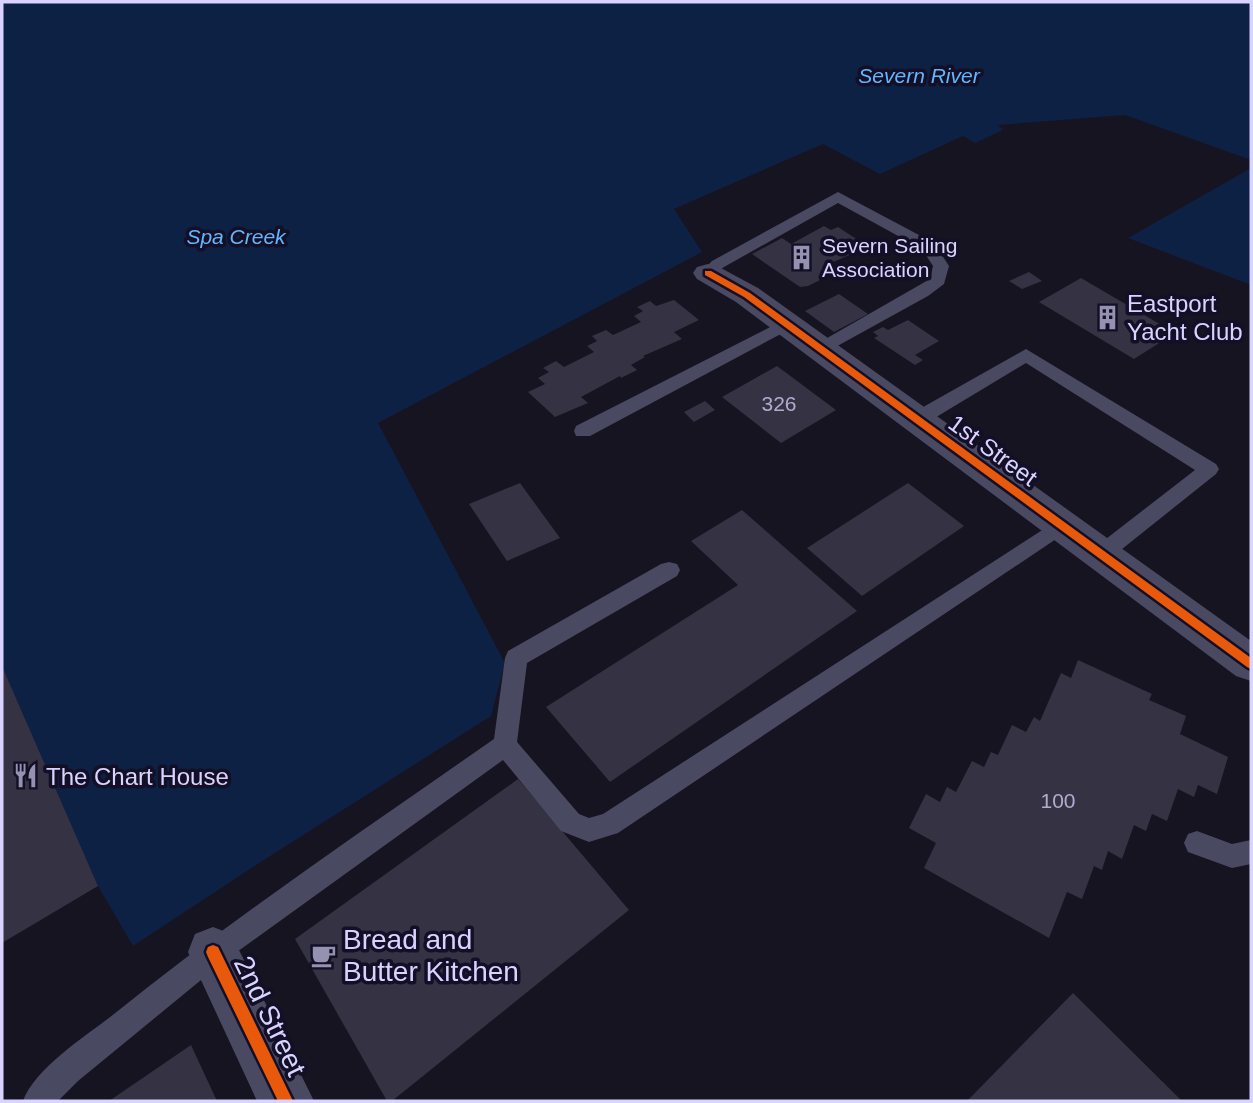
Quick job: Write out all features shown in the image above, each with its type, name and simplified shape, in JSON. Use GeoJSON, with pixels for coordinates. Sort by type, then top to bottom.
{"type":"FeatureCollection","features":[{"type":"Feature","properties":{"kind":"street","name":"1st Street"},"geometry":{"type":"LineString","coordinates":[[708,273],[747,295],[1251,664]]}},
{"type":"Feature","properties":{"kind":"street","name":"2nd Street"},"geometry":{"type":"LineString","coordinates":[[212,952],[286,1101]]}},
{"type":"Feature","properties":{"kind":"lane"},"geometry":{"type":"LineString","coordinates":[[708,273],[718,264],[838,197],[928,246],[941,266],[938,281],[821,349]]}},
{"type":"Feature","properties":{"kind":"lane"},"geometry":{"type":"LineString","coordinates":[[583,430],[786,324]]}},
{"type":"Feature","properties":{"kind":"lane"},"geometry":{"type":"LineString","coordinates":[[916,420],[1026,355],[1209,469],[1100,555]]}},
{"type":"Feature","properties":{"kind":"lane"},"geometry":{"type":"LineString","coordinates":[[669,570],[516,658],[505,745],[570,823],[589,831],[609,825],[1060,526]]}},
{"type":"Feature","properties":{"kind":"lane"},"geometry":{"type":"LineString","coordinates":[[38,1101],[67,1070],[212,952],[505,745]]}},
{"type":"Feature","properties":{"kind":"lane"},"geometry":{"type":"LineString","coordinates":[[1197,843],[1232,856],[1251,852]]}},
{"type":"Feature","properties":{"kind":"water","name":"Spa Creek"},"geometry":{"type":"Polygon","coordinates":[[[2,2],[1251,2],[1251,160],[1125,115],[998,125],[1003,130],[975,143],[963,136],[880,174],[823,144],[674,209],[702,252],[378,423],[505,663],[491,716],[133,946],[98,886],[2,666],[2,2]]]}},
{"type":"Feature","properties":{"kind":"water"},"geometry":{"type":"Polygon","coordinates":[[[1251,168],[1251,285],[1128,238],[1251,168]]]}},
{"type":"Feature","properties":{"kind":"building","name":"Severn Sailing Association"},"geometry":{"type":"Polygon","coordinates":[[[824,226],[831,230],[838,227],[861,242],[854,245],[861,250],[824,266],[834,273],[808,286],[800,287],[752,254],[782,238],[791,244],[824,226]]]}},
{"type":"Feature","properties":{"kind":"building"},"geometry":{"type":"Polygon","coordinates":[[[1029,272],[1042,281],[1022,289],[1009,281],[1029,272]]]}},
{"type":"Feature","properties":{"kind":"building","name":"Eastport Yacht Club"},"geometry":{"type":"Polygon","coordinates":[[[1081,278],[1175,333],[1134,359],[1039,302],[1081,278]]]}},
{"type":"Feature","properties":{"kind":"building"},"geometry":{"type":"Polygon","coordinates":[[[839,294],[868,314],[834,332],[805,311],[839,294]]]}},
{"type":"Feature","properties":{"kind":"building"},"geometry":{"type":"Polygon","coordinates":[[[674,300],[699,320],[674,332],[682,339],[643,356],[645,357],[631,365],[637,370],[581,397],[588,403],[555,417],[528,392],[545,384],[538,378],[549,372],[543,368],[556,361],[564,367],[594,352],[587,346],[597,341],[592,336],[606,330],[613,335],[641,322],[634,316],[643,311],[637,307],[650,301],[656,306],[674,300]]]}},
{"type":"Feature","properties":{"kind":"building"},"geometry":{"type":"Polygon","coordinates":[[[908,320],[939,341],[915,355],[923,360],[915,365],[874,338],[878,336],[873,332],[883,327],[888,330],[908,320]]]}},
{"type":"Feature","properties":{"kind":"building"},"geometry":{"type":"Polygon","coordinates":[[[777,366],[836,410],[781,443],[722,397],[777,366]]]}},
{"type":"Feature","properties":{"kind":"building"},"geometry":{"type":"Polygon","coordinates":[[[705,401],[715,410],[694,422],[684,412],[705,401]]]}},
{"type":"Feature","properties":{"kind":"building"},"geometry":{"type":"Polygon","coordinates":[[[520,483],[560,538],[507,561],[469,504],[520,483]]]}},
{"type":"Feature","properties":{"kind":"building"},"geometry":{"type":"Polygon","coordinates":[[[908,483],[964,526],[862,596],[807,548],[908,483]]]}},
{"type":"Feature","properties":{"kind":"building"},"geometry":{"type":"Polygon","coordinates":[[[742,510],[857,611],[610,782],[546,707],[738,585],[691,541],[742,510]]]}},
{"type":"Feature","properties":{"kind":"building"},"geometry":{"type":"Polygon","coordinates":[[[1078,660],[1152,694],[1149,700],[1186,716],[1180,734],[1228,757],[1217,794],[1198,785],[1194,797],[1178,789],[1167,821],[1152,814],[1146,831],[1134,825],[1122,859],[1108,851],[1102,870],[1094,866],[1082,899],[1067,892],[1049,938],[924,868],[936,843],[909,828],[926,794],[940,802],[947,787],[956,792],[972,761],[984,767],[991,752],[998,755],[1012,725],[1026,732],[1034,717],[1040,721],[1061,673],[1071,678],[1078,660]]]}},
{"type":"Feature","properties":{"kind":"building","name":"The Chart House"},"geometry":{"type":"Polygon","coordinates":[[[2,666],[98,886],[2,943],[2,666]]]}},
{"type":"Feature","properties":{"kind":"building"},"geometry":{"type":"Polygon","coordinates":[[[518,779],[629,910],[392,1101],[387,1101],[295,939],[518,779]]]}},
{"type":"Feature","properties":{"kind":"building"},"geometry":{"type":"Polygon","coordinates":[[[1073,993],[1182,1101],[967,1101],[1073,993]]]}},
{"type":"Feature","properties":{"kind":"building"},"geometry":{"type":"Polygon","coordinates":[[[191,1045],[217,1101],[109,1101],[191,1045]]]}},
{"type":"Feature","properties":{"kind":"cycle path"},"geometry":{"type":"LineString","coordinates":[[708,273],[747,295],[1251,664]]}},
{"type":"Feature","properties":{"kind":"cycle path"},"geometry":{"type":"LineString","coordinates":[[213,952],[286,1101]]}},
{"type":"Feature","properties":{"kind":"place","name":"Severn Sailing Association"},"geometry":{"type":"Point","coordinates":[802,257]}},
{"type":"Feature","properties":{"kind":"place","name":"Eastport Yacht Club"},"geometry":{"type":"Point","coordinates":[1107,317]}},
{"type":"Feature","properties":{"kind":"place","name":"The Chart House"},"geometry":{"type":"Point","coordinates":[26,776]}},
{"type":"Feature","properties":{"kind":"place","name":"Bread and Butter Kitchen"},"geometry":{"type":"Point","coordinates":[323,955]}},
{"type":"Feature","properties":{"kind":"water label","name":"Severn River"},"geometry":{"type":"Point","coordinates":[919,75]}}]}
